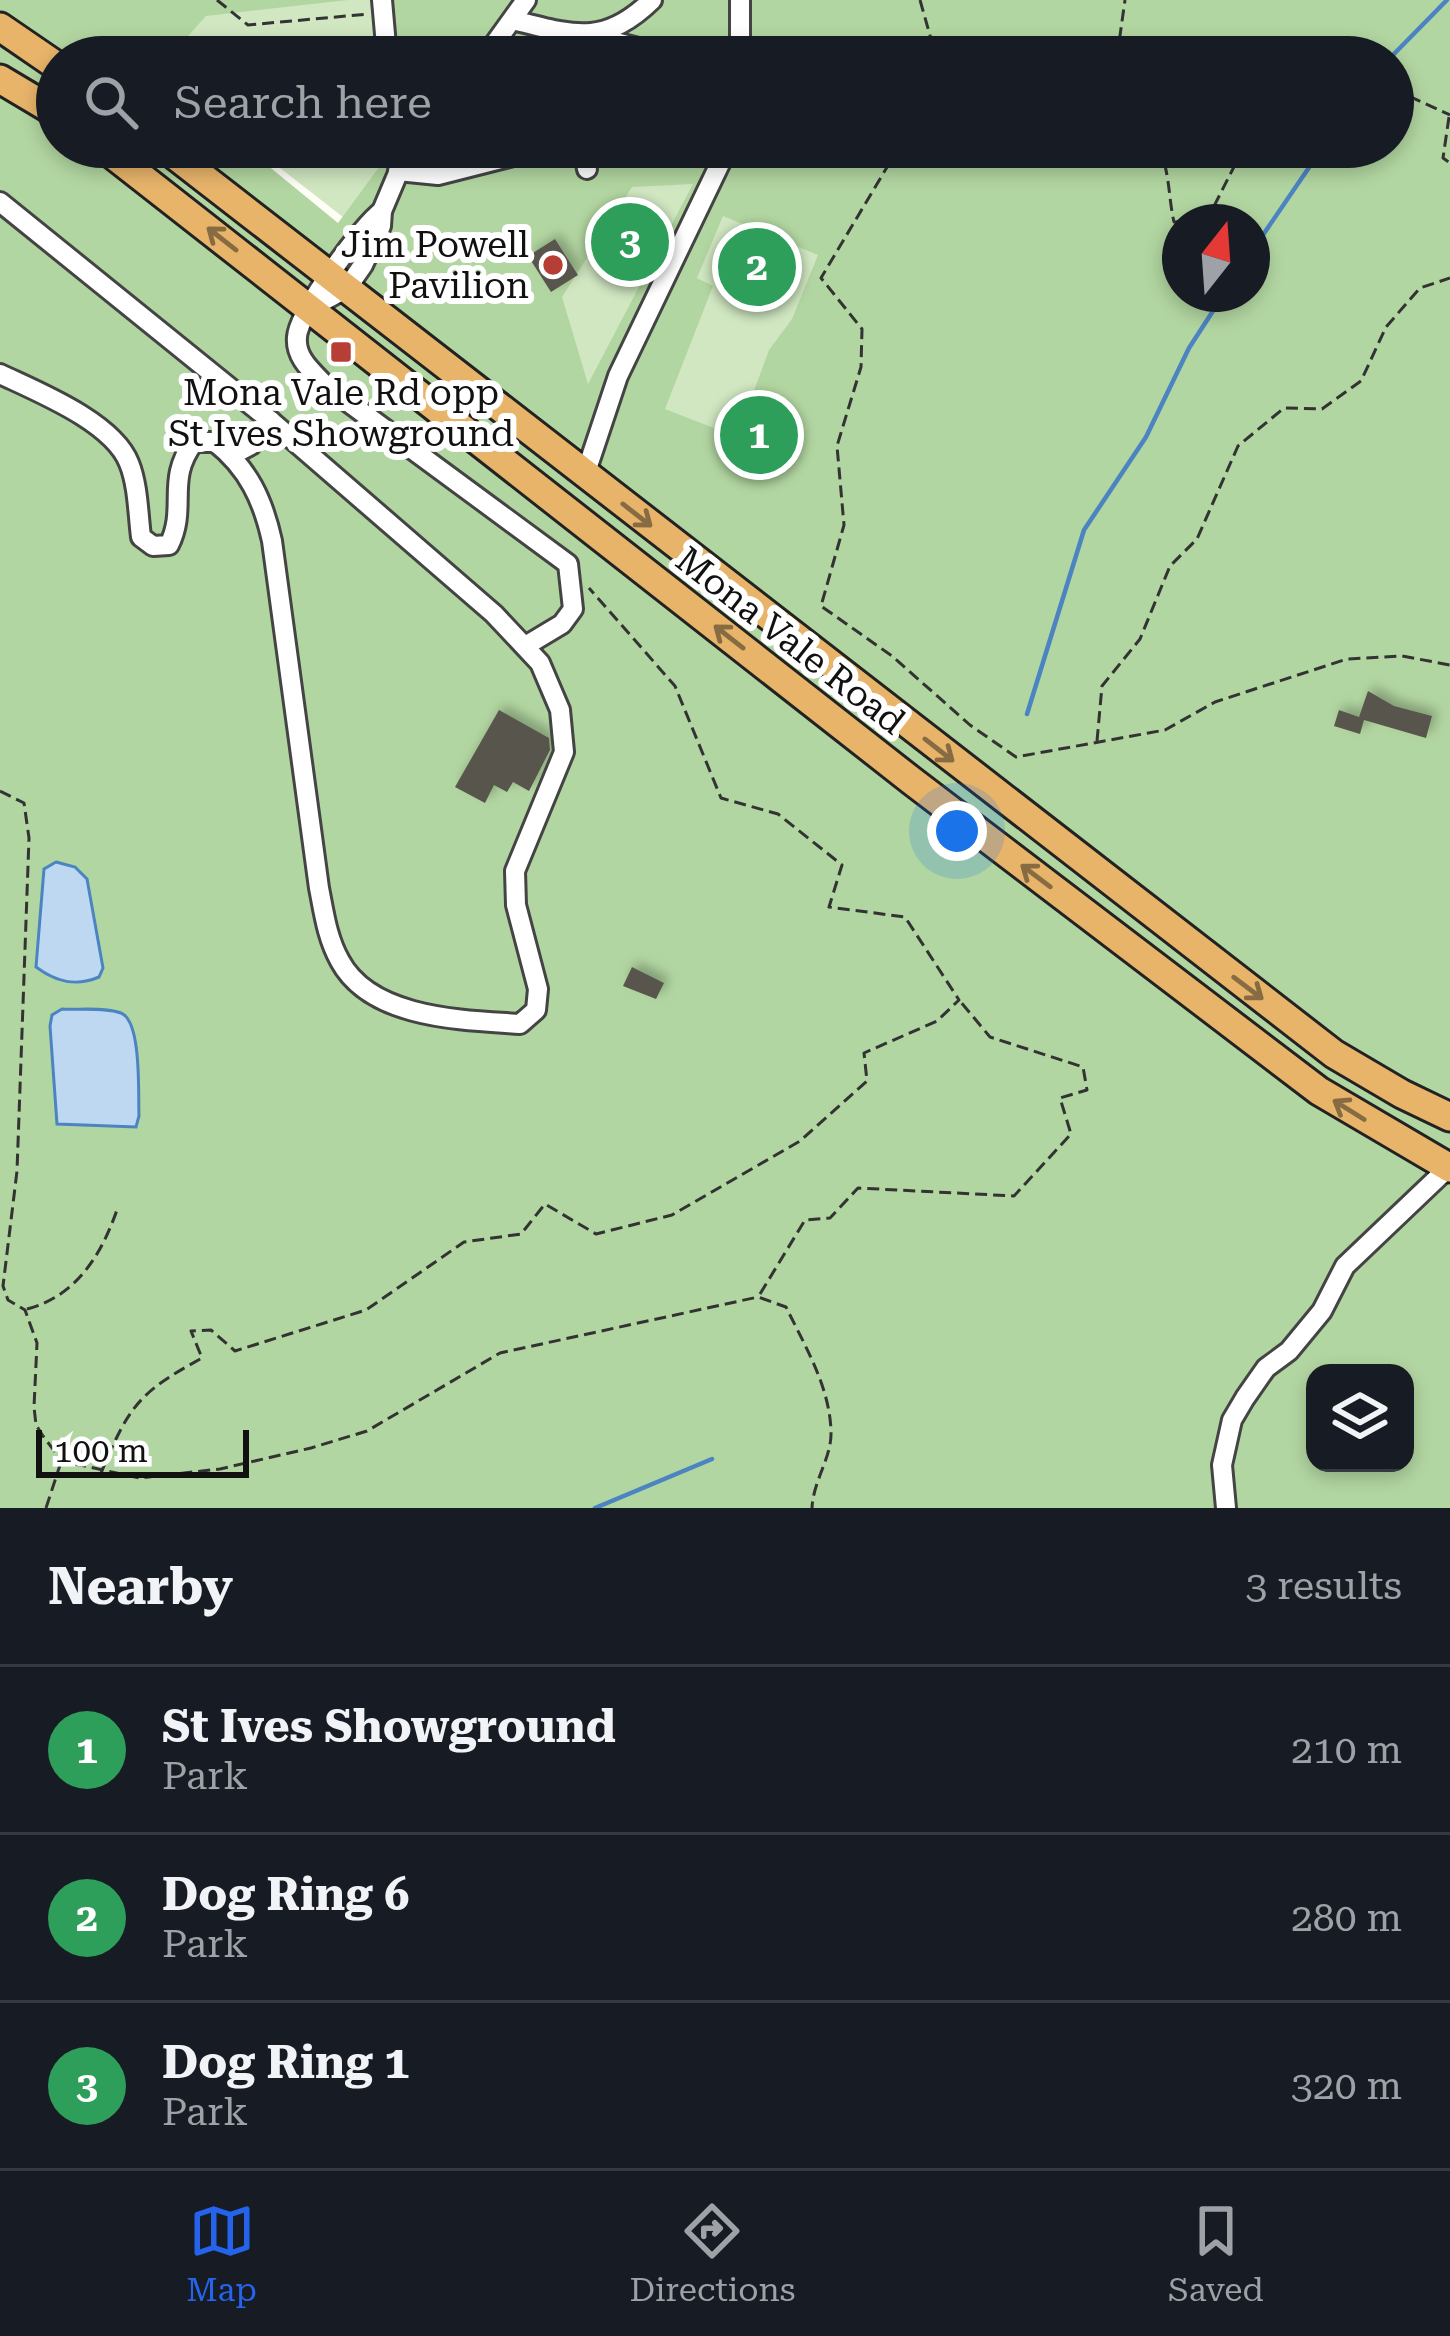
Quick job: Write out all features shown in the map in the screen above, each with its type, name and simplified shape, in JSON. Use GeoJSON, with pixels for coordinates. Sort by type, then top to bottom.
{"type":"FeatureCollection","features":[{"type":"Feature","properties":{"kind":"highway"},"geometry":{"type":"LineString","coordinates":[[0,27],[36,52]]}},
{"type":"Feature","properties":{"kind":"highway"},"geometry":{"type":"LineString","coordinates":[[0,79],[36,100]]}},
{"type":"Feature","properties":{"kind":"highway","name":"Mona Vale Road"},"geometry":{"type":"LineString","coordinates":[[130,168],[912,781],[1319,1091],[1449,1168]]}},
{"type":"Feature","properties":{"kind":"highway","name":"Mona Vale Road"},"geometry":{"type":"LineString","coordinates":[[191,168],[1334,1054],[1450,1117]]}},
{"type":"Feature","properties":{"kind":"street"},"geometry":{"type":"LineString","coordinates":[[500,36],[526,0]]}},
{"type":"Feature","properties":{"kind":"street"},"geometry":{"type":"LineString","coordinates":[[512,20],[592,36],[619,26],[652,0]]}},
{"type":"Feature","properties":{"kind":"street"},"geometry":{"type":"LineString","coordinates":[[740,0],[740,36]]}},
{"type":"Feature","properties":{"kind":"street"},"geometry":{"type":"LineString","coordinates":[[470,168],[438,175],[398,170],[382,211],[370,220],[338,281],[312,307],[296,341],[301,359],[325,385],[568,564],[573,608],[562,624],[527,645]]}},
{"type":"Feature","properties":{"kind":"street"},"geometry":{"type":"LineString","coordinates":[[585,475],[618,376],[718,168]]}},
{"type":"Feature","properties":{"kind":"street"},"geometry":{"type":"LineString","coordinates":[[0,202],[271,421],[527,645],[554,691],[564,752],[515,871],[516,905],[538,989],[536,1010],[520,1024],[418,1011],[373,995],[341,965],[327,931],[272,541],[264,505],[232,455],[215,442],[194,442],[179,462],[175,534],[169,545],[153,546],[142,537],[129,460],[112,437],[68,408],[0,374]]}},
{"type":"Feature","properties":{"kind":"street"},"geometry":{"type":"LineString","coordinates":[[232,455],[251,445],[271,421]]}},
{"type":"Feature","properties":{"kind":"street"},"geometry":{"type":"LineString","coordinates":[[1226,1508],[1222,1465],[1232,1420],[1244,1398],[1266,1368],[1289,1352],[1322,1311],[1346,1266],[1449,1168]]}},
{"type":"Feature","properties":{"kind":"path"},"geometry":{"type":"LineString","coordinates":[[217,0],[248,25],[382,13]]}},
{"type":"Feature","properties":{"kind":"path"},"geometry":{"type":"LineString","coordinates":[[920,0],[930,36]]}},
{"type":"Feature","properties":{"kind":"path"},"geometry":{"type":"LineString","coordinates":[[1120,36],[1124,0]]}},
{"type":"Feature","properties":{"kind":"path"},"geometry":{"type":"LineString","coordinates":[[1414,99],[1449,115],[1443,158],[1450,163]]}},
{"type":"Feature","properties":{"kind":"path"},"geometry":{"type":"LineString","coordinates":[[886,168],[821,278],[862,328],[861,367],[837,446],[844,525],[821,606],[892,656],[970,725],[1016,757],[1165,730],[1215,702],[1347,658],[1424,657],[1450,665]]}},
{"type":"Feature","properties":{"kind":"path"},"geometry":{"type":"LineString","coordinates":[[1167,168],[1174,222],[1207,220],[1233,168]]}},
{"type":"Feature","properties":{"kind":"path"},"geometry":{"type":"LineString","coordinates":[[1096,742],[1102,686],[1140,639],[1169,566],[1197,539],[1238,446],[1284,407],[1322,409],[1360,381],[1386,327],[1408,301],[1420,288],[1450,278]]}},
{"type":"Feature","properties":{"kind":"path"},"geometry":{"type":"LineString","coordinates":[[568,564],[675,686],[722,798],[778,814],[842,865],[829,907],[905,917],[959,1000],[990,1037],[1083,1067],[1087,1090],[1060,1098],[1071,1134],[1014,1196],[858,1188],[830,1218],[805,1220],[758,1297]]}},
{"type":"Feature","properties":{"kind":"path"},"geometry":{"type":"LineString","coordinates":[[0,791],[23,803],[28,818],[17,1171],[2,1286],[8,1300],[25,1310],[37,1342],[36,1425],[62,1461],[101,1473],[168,1477],[311,1448],[367,1432],[500,1353],[758,1297],[786,1307],[826,1401],[832,1438],[813,1487],[812,1508]]}},
{"type":"Feature","properties":{"kind":"path"},"geometry":{"type":"LineString","coordinates":[[101,1473],[120,1426],[152,1385],[202,1358],[191,1331],[212,1330],[235,1351],[367,1310],[464,1242],[521,1234],[545,1204],[596,1234],[672,1215],[800,1141],[867,1081],[864,1053],[937,1022],[959,1000]]}},
{"type":"Feature","properties":{"kind":"path"},"geometry":{"type":"LineString","coordinates":[[25,1310],[49,1304],[73,1287],[102,1246],[118,1207]]}},
{"type":"Feature","properties":{"kind":"path"},"geometry":{"type":"LineString","coordinates":[[46,1508],[62,1461]]}},
{"type":"Feature","properties":{"kind":"green space"},"geometry":{"type":"Polygon","coordinates":[[[0,0],[348,0],[206,16],[188,36],[36,36],[36,168],[271,168],[338,223],[378,168],[1414,168],[1414,36],[376,36],[372,0],[1450,0],[1450,1508],[0,1508],[0,0]],[[693,184],[632,187],[562,297],[588,384],[693,184]],[[723,216],[697,278],[713,286],[665,409],[737,437],[769,350],[792,319],[818,255],[723,216]]]}},
{"type":"Feature","properties":{"kind":"green space"},"geometry":{"type":"Polygon","coordinates":[[[65,0],[1056,0],[1045,36],[111,36],[65,0]]]}},
{"type":"Feature","properties":{"kind":"green space"},"geometry":{"type":"Polygon","coordinates":[[[280,168],[992,168],[714,506],[280,168]]]}},
{"type":"Feature","properties":{"kind":"water"},"geometry":{"type":"Polygon","coordinates":[[[56,862],[75,867],[87,879],[103,968],[91,980],[66,981],[36,967],[44,869],[56,862]]]}},
{"type":"Feature","properties":{"kind":"water"},"geometry":{"type":"Polygon","coordinates":[[[62,1009],[107,1010],[128,1019],[138,1060],[136,1127],[57,1124],[50,1026],[52,1015],[62,1009]]]}},
{"type":"Feature","properties":{"kind":"building","name":"Jim Powell Pavilion"},"geometry":{"type":"Polygon","coordinates":[[[555,239],[578,275],[551,292],[528,256],[555,239]]]}},
{"type":"Feature","properties":{"kind":"building"},"geometry":{"type":"Polygon","coordinates":[[[1368,691],[1394,706],[1432,716],[1426,738],[1364,720],[1360,734],[1334,726],[1339,710],[1359,717],[1368,691]]]}},
{"type":"Feature","properties":{"kind":"building"},"geometry":{"type":"Polygon","coordinates":[[[499,710],[549,738],[550,750],[529,791],[513,782],[507,792],[494,785],[485,803],[455,787],[499,710]]]}},
{"type":"Feature","properties":{"kind":"building"},"geometry":{"type":"Polygon","coordinates":[[[632,967],[664,983],[656,999],[623,986],[632,967]]]}},
{"type":"Feature","properties":{"kind":"waterway"},"geometry":{"type":"LineString","coordinates":[[1412,36],[1447,0]]}},
{"type":"Feature","properties":{"kind":"waterway"},"geometry":{"type":"LineString","coordinates":[[1270,225],[1309,168]]}},
{"type":"Feature","properties":{"kind":"waterway"},"geometry":{"type":"LineString","coordinates":[[1027,714],[1084,530],[1146,437],[1189,348],[1212,312]]}},
{"type":"Feature","properties":{"kind":"waterway"},"geometry":{"type":"LineString","coordinates":[[595,1508],[712,1459]]}},
{"type":"Feature","properties":{"kind":"place","name":"Dog Ring 1"},"geometry":{"type":"Point","coordinates":[630,242]}},
{"type":"Feature","properties":{"kind":"place","name":"Jim Powell Pavilion"},"geometry":{"type":"Point","coordinates":[553,265]}},
{"type":"Feature","properties":{"kind":"place","name":"Dog Ring 6"},"geometry":{"type":"Point","coordinates":[757,267]}},
{"type":"Feature","properties":{"kind":"place","name":"Mona Vale Rd opp St Ives Showground"},"geometry":{"type":"Point","coordinates":[341,352]}},
{"type":"Feature","properties":{"kind":"place","name":"St Ives Showground"},"geometry":{"type":"Point","coordinates":[759,435]}}]}
